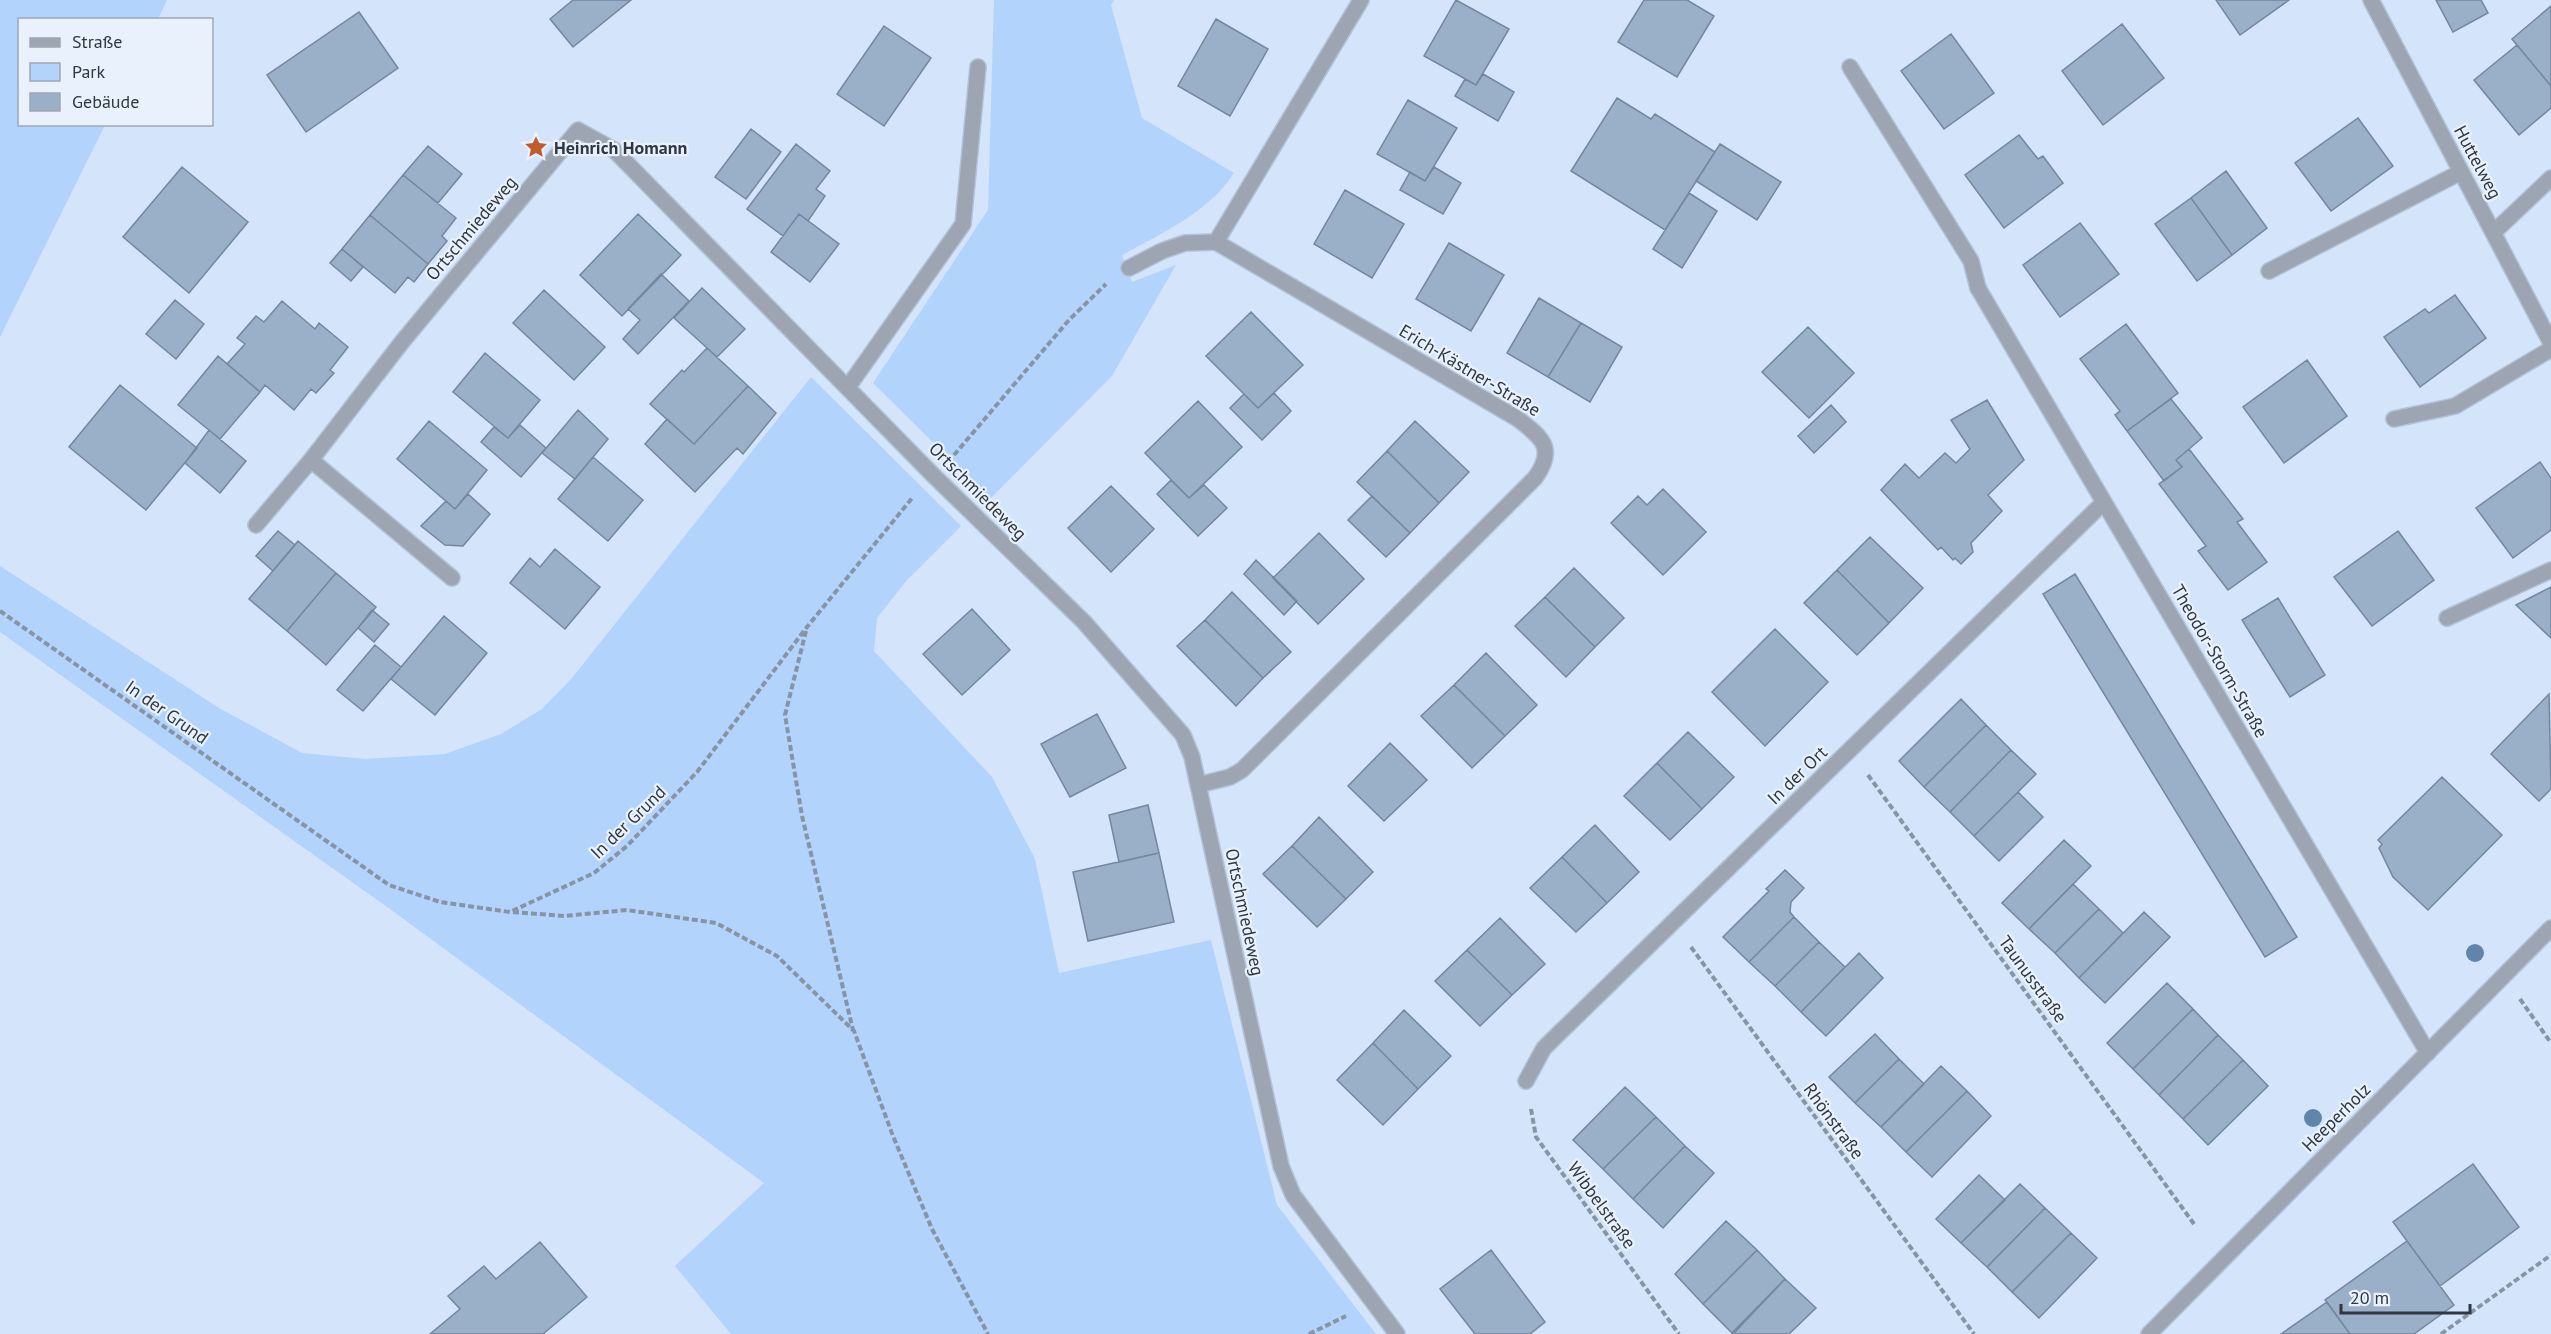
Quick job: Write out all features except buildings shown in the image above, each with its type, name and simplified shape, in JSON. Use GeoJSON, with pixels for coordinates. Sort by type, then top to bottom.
{"type":"FeatureCollection","features":[{"type":"Feature","properties":{"kind":"street"},"geometry":{"type":"LineString","coordinates":[[1129,268],[1162,251],[1185,243],[1216,243],[1361,0]]}},
{"type":"Feature","properties":{"kind":"street","name":"Huttelweg"},"geometry":{"type":"LineString","coordinates":[[2371,0],[2551,343]]}},
{"type":"Feature","properties":{"kind":"street"},"geometry":{"type":"LineString","coordinates":[[848,387],[963,224],[978,67]]}},
{"type":"Feature","properties":{"kind":"street","name":"Theodor-Storm-Straße"},"geometry":{"type":"LineString","coordinates":[[1850,67],[1971,261],[1978,288],[2428,1053]]}},
{"type":"Feature","properties":{"kind":"street","name":"Ortschmiedeweg"},"geometry":{"type":"LineString","coordinates":[[256,525],[311,460],[402,342],[578,130],[614,150],[933,475],[1083,622],[1183,735],[1192,757],[1281,1166],[1293,1195],[1397,1334]]}},
{"type":"Feature","properties":{"kind":"street"},"geometry":{"type":"LineString","coordinates":[[2269,271],[2461,172]]}},
{"type":"Feature","properties":{"kind":"street"},"geometry":{"type":"LineString","coordinates":[[2493,233],[2551,178]]}},
{"type":"Feature","properties":{"kind":"street","name":"Erich-Kästner-Straße"},"geometry":{"type":"LineString","coordinates":[[1198,785],[1230,777],[1242,770],[1535,478],[1544,466],[1546,453],[1543,441],[1518,419],[1216,243]]}},
{"type":"Feature","properties":{"kind":"street"},"geometry":{"type":"LineString","coordinates":[[2394,419],[2455,406],[2551,349]]}},
{"type":"Feature","properties":{"kind":"street"},"geometry":{"type":"LineString","coordinates":[[311,460],[452,578]]}},
{"type":"Feature","properties":{"kind":"street","name":"In der Ort"},"geometry":{"type":"LineString","coordinates":[[1526,1081],[1544,1048],[2104,502]]}},
{"type":"Feature","properties":{"kind":"street"},"geometry":{"type":"LineString","coordinates":[[2447,618],[2551,570]]}},
{"type":"Feature","properties":{"kind":"street","name":"Heeperholz"},"geometry":{"type":"LineString","coordinates":[[2149,1334],[2551,928]]}},
{"type":"Feature","properties":{"kind":"path","name":"In der Grund"},"geometry":{"type":"LineString","coordinates":[[0,611],[389,885],[440,902],[510,912],[594,873],[627,846],[697,772],[807,627],[933,475],[955,454],[1068,320],[1099,290],[1129,268]]}},
{"type":"Feature","properties":{"kind":"path"},"geometry":{"type":"LineString","coordinates":[[807,627],[784,715],[802,816],[854,1031],[893,1136],[932,1229],[988,1334]]}},
{"type":"Feature","properties":{"kind":"path","name":"Taunusstraße"},"geometry":{"type":"LineString","coordinates":[[1850,750],[2194,1224]]}},
{"type":"Feature","properties":{"kind":"path"},"geometry":{"type":"LineString","coordinates":[[510,912],[564,916],[627,910],[717,923],[777,956],[854,1031]]}},
{"type":"Feature","properties":{"kind":"path","name":"Rhönstraße"},"geometry":{"type":"LineString","coordinates":[[1674,923],[1974,1334]]}},
{"type":"Feature","properties":{"kind":"path"},"geometry":{"type":"LineString","coordinates":[[2504,976],[2551,1043]]}},
{"type":"Feature","properties":{"kind":"path","name":"Wibbelstraße"},"geometry":{"type":"LineString","coordinates":[[1526,1081],[1536,1137],[1679,1334]]}},
{"type":"Feature","properties":{"kind":"path"},"geometry":{"type":"LineString","coordinates":[[2441,1334],[2551,1255]]}},
{"type":"Feature","properties":{"kind":"path"},"geometry":{"type":"LineString","coordinates":[[1309,1334],[1349,1315],[1370,1299]]}},
{"type":"Feature","properties":{"kind":"green space"},"geometry":{"type":"Polygon","coordinates":[[[0,0],[167,0],[158,18],[18,18],[18,126],[105,126],[0,337],[0,0]]]}},
{"type":"Feature","properties":{"kind":"green space"},"geometry":{"type":"Polygon","coordinates":[[[994,0],[1114,0],[1111,5],[1142,118],[1234,173],[1224,187],[1198,210],[1168,230],[1122,255],[1132,282],[1176,265],[1112,376],[990,499],[873,383],[988,210],[994,0]]]}},
{"type":"Feature","properties":{"kind":"green space"},"geometry":{"type":"Polygon","coordinates":[[[811,377],[961,526],[907,580],[877,618],[874,651],[992,777],[1035,859],[1059,973],[1211,940],[1277,1205],[1376,1334],[731,1334],[675,1266],[764,1183],[390,909],[0,632],[0,566],[219,708],[302,753],[365,759],[445,754],[501,734],[542,709],[572,678],[811,377]]]}},
{"type":"Feature","properties":{"kind":"place","name":"Heinrich Homann"},"geometry":{"type":"Point","coordinates":[536,147]}}]}
